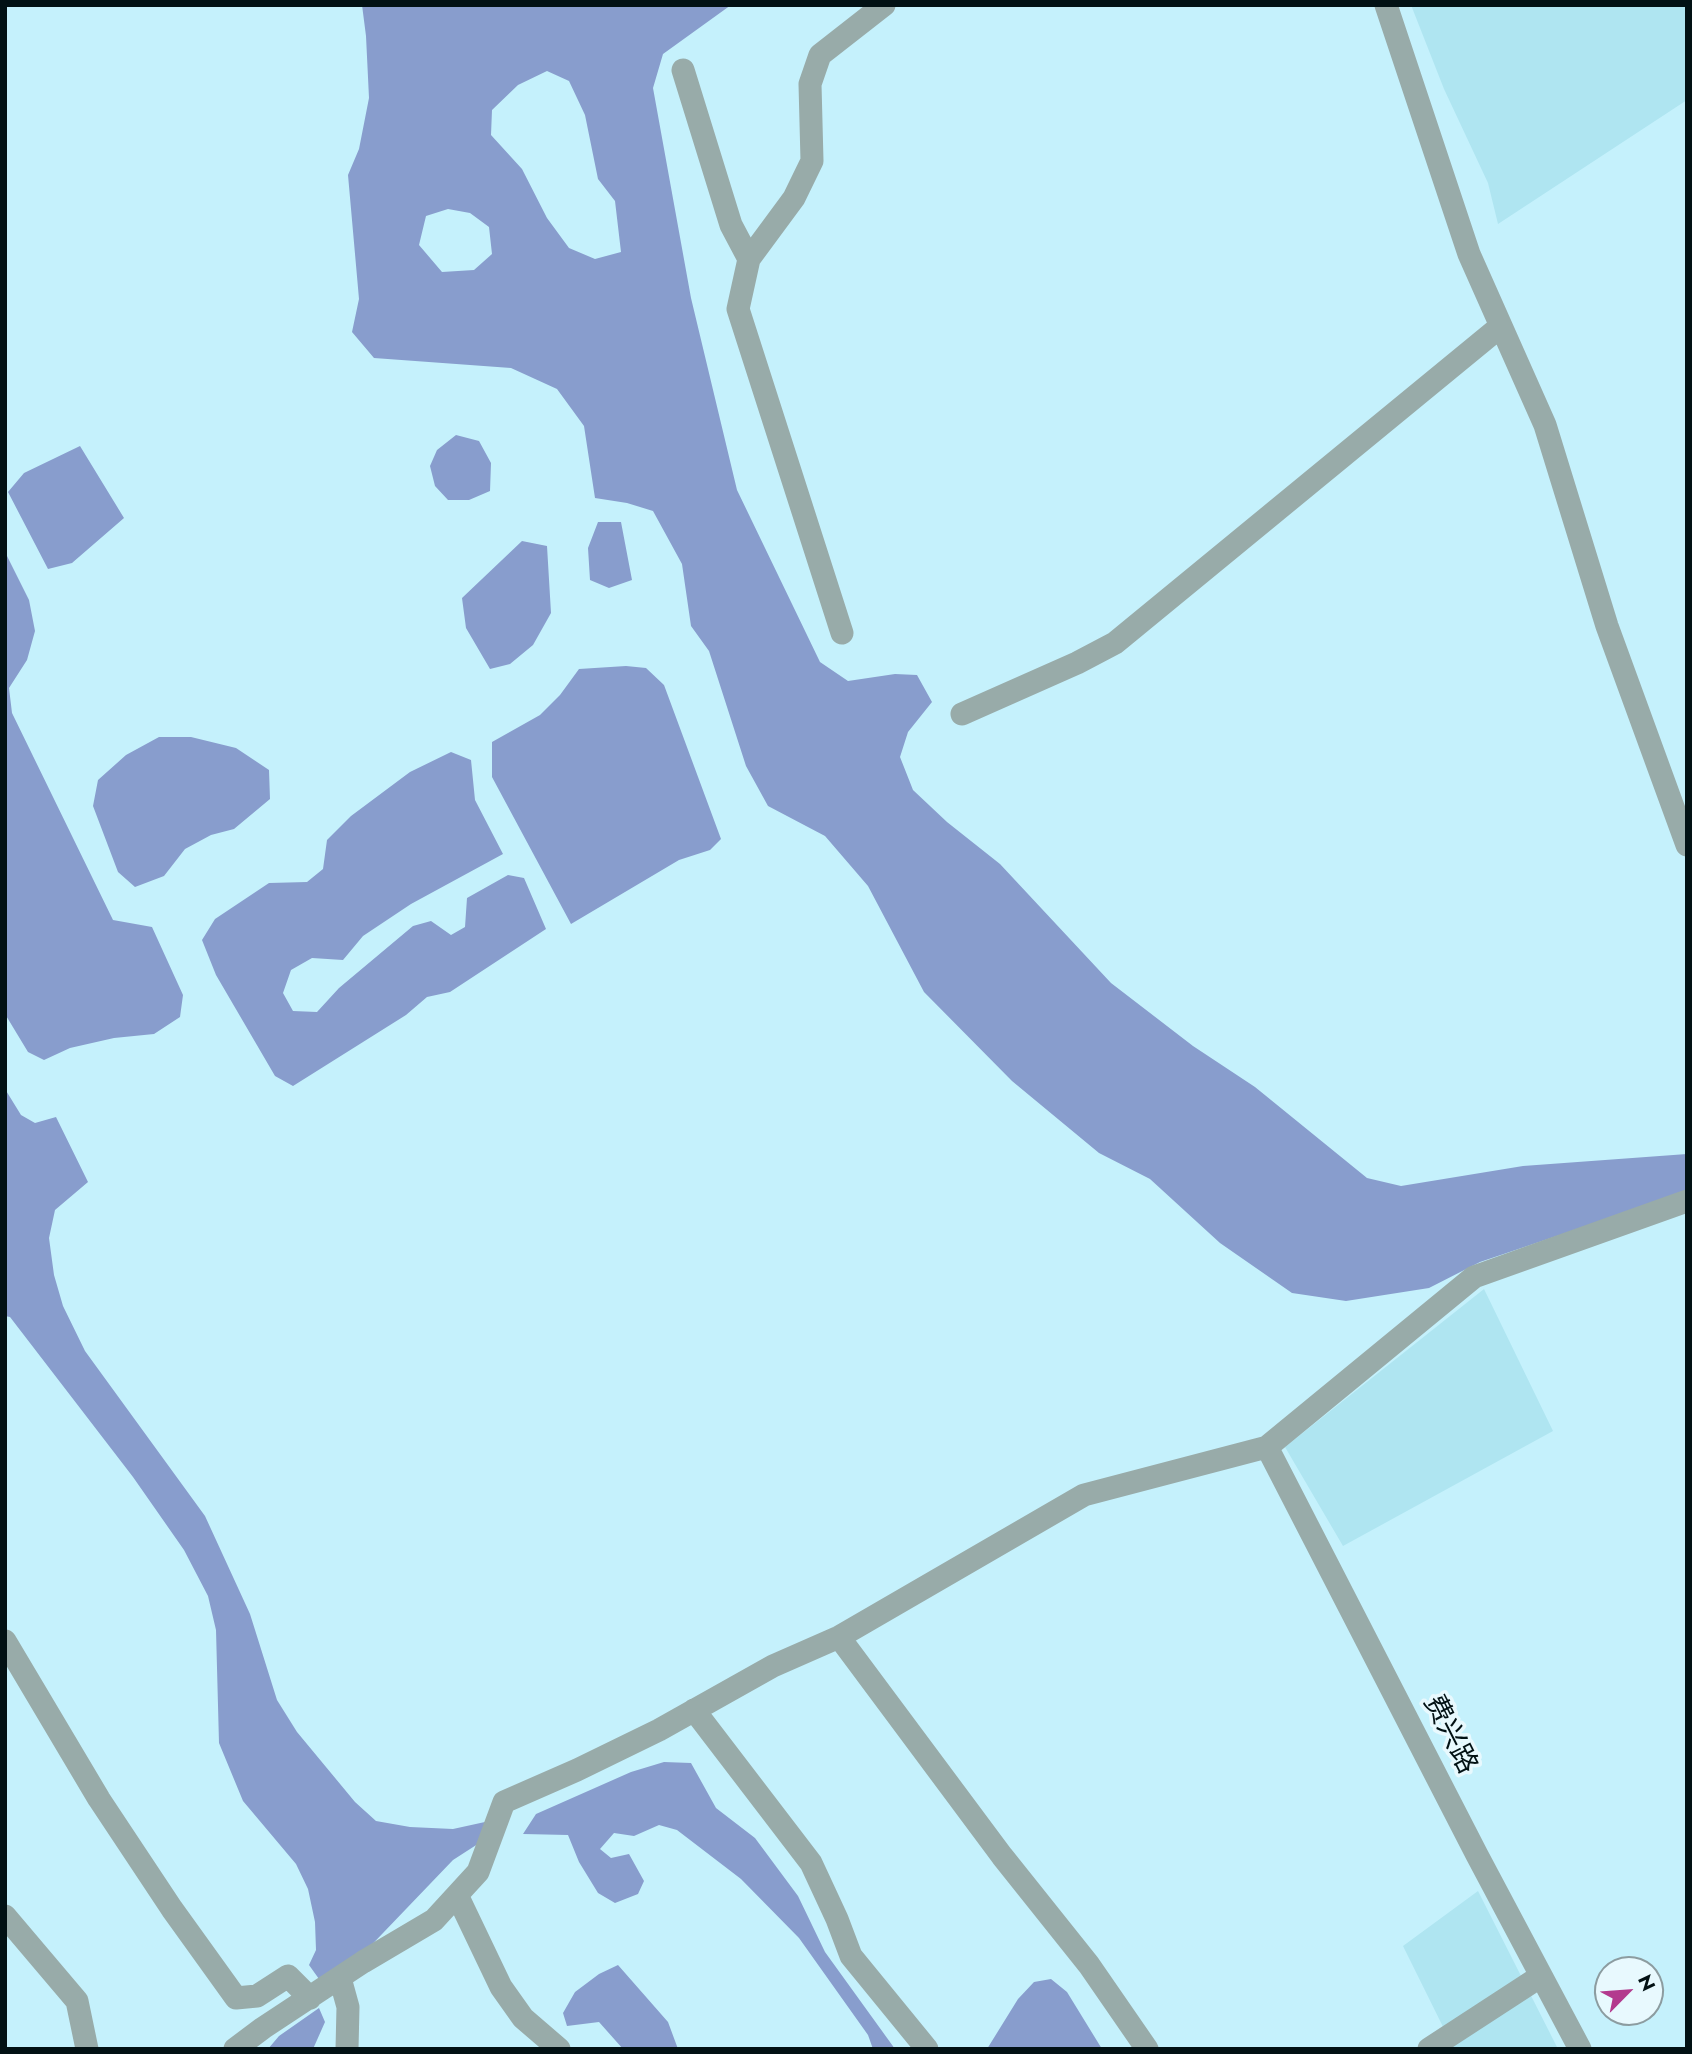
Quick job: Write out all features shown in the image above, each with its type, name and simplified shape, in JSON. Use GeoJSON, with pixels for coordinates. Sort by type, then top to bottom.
{"type":"FeatureCollection","features":[{"type":"Feature","properties":{"kind":"street"},"geometry":{"type":"LineString","coordinates":[[1386,5],[1469,254],[1545,425],[1607,625],[1687,845]]}},
{"type":"Feature","properties":{"kind":"street"},"geometry":{"type":"LineString","coordinates":[[842,633],[738,309],[750,259],[794,198],[812,161],[810,84],[820,55],[874,9]]}},
{"type":"Feature","properties":{"kind":"street"},"geometry":{"type":"LineString","coordinates":[[683,70],[731,225],[750,259]]}},
{"type":"Feature","properties":{"kind":"street"},"geometry":{"type":"LineString","coordinates":[[962,714],[1077,663],[1115,643],[1501,326]]}},
{"type":"Feature","properties":{"kind":"street"},"geometry":{"type":"LineString","coordinates":[[235,2049],[340,1978],[434,1920],[478,1872],[504,1802],[577,1770],[773,1666],[839,1637],[1084,1495],[1267,1447],[1474,1276],[1687,1201]]}},
{"type":"Feature","properties":{"kind":"street","name":"费兴路"},"geometry":{"type":"LineString","coordinates":[[1267,1447],[1580,2049]]}},
{"type":"Feature","properties":{"kind":"street"},"geometry":{"type":"LineString","coordinates":[[839,1637],[1002,1856],[1089,1965],[1147,2049]]}},
{"type":"Feature","properties":{"kind":"street"},"geometry":{"type":"LineString","coordinates":[[5,1641],[99,1799],[172,1909],[236,1998],[257,1996],[288,1976],[310,1998]]}},
{"type":"Feature","properties":{"kind":"street"},"geometry":{"type":"LineString","coordinates":[[694,1710],[811,1863],[851,1956],[928,2049]]}},
{"type":"Feature","properties":{"kind":"street"},"geometry":{"type":"LineString","coordinates":[[457,1895],[502,1987],[523,2018],[559,2049]]}},
{"type":"Feature","properties":{"kind":"street"},"geometry":{"type":"LineString","coordinates":[[5,1916],[77,2001],[88,2049]]}},
{"type":"Feature","properties":{"kind":"street"},"geometry":{"type":"LineString","coordinates":[[1429,2049],[1541,1976]]}},
{"type":"Feature","properties":{"kind":"street"},"geometry":{"type":"LineString","coordinates":[[340,1978],[348,2007],[347,2049]]}},
{"type":"Feature","properties":{"kind":"shaded area"},"geometry":{"type":"Polygon","coordinates":[[[362,5],[731,5],[663,54],[653,88],[691,298],[737,490],[820,662],[848,681],[895,674],[917,675],[932,702],[908,732],[900,757],[913,790],[947,822],[1000,864],[1111,983],[1193,1046],[1255,1087],[1367,1178],[1401,1186],[1523,1166],[1687,1154],[1687,1192],[1480,1262],[1429,1288],[1346,1301],[1292,1293],[1220,1243],[1150,1179],[1099,1153],[1012,1081],[924,992],[868,886],[825,836],[768,806],[746,766],[709,651],[691,626],[682,564],[653,511],[627,503],[595,498],[584,426],[557,389],[511,368],[374,358],[352,332],[359,299],[348,175],[359,149],[369,98],[362,5]],[[547,71],[518,85],[492,110],[491,135],[522,169],[547,218],[569,248],[595,259],[621,252],[615,201],[598,179],[585,115],[569,81],[547,71]],[[448,209],[426,216],[419,245],[442,272],[474,270],[492,254],[489,227],[470,213],[448,209]]]}},
{"type":"Feature","properties":{"kind":"shaded area"},"geometry":{"type":"Polygon","coordinates":[[[1411,5],[1687,5],[1687,100],[1498,224],[1488,183],[1444,89],[1411,5]]]}},
{"type":"Feature","properties":{"kind":"shaded area"},"geometry":{"type":"Polygon","coordinates":[[[456,435],[479,441],[491,463],[490,491],[469,500],[448,500],[435,486],[430,466],[437,450],[456,435]]]}},
{"type":"Feature","properties":{"kind":"shaded area"},"geometry":{"type":"Polygon","coordinates":[[[80,446],[124,518],[72,563],[48,569],[8,492],[24,473],[80,446]]]}},
{"type":"Feature","properties":{"kind":"shaded area"},"geometry":{"type":"Polygon","coordinates":[[[598,522],[621,522],[632,580],[609,588],[590,580],[588,548],[598,522]]]}},
{"type":"Feature","properties":{"kind":"shaded area"},"geometry":{"type":"Polygon","coordinates":[[[522,541],[547,546],[551,613],[533,645],[510,664],[490,669],[466,628],[462,598],[522,541]]]}},
{"type":"Feature","properties":{"kind":"shaded area"},"geometry":{"type":"Polygon","coordinates":[[[5,552],[29,600],[35,631],[27,660],[9,688],[12,713],[113,920],[152,927],[183,995],[180,1017],[154,1034],[114,1038],[70,1048],[44,1060],[28,1052],[5,1014],[5,552]]]}},
{"type":"Feature","properties":{"kind":"shaded area"},"geometry":{"type":"Polygon","coordinates":[[[626,666],[646,668],[664,685],[721,839],[710,850],[679,860],[571,924],[492,777],[492,742],[540,715],[560,695],[579,669],[626,666]]]}},
{"type":"Feature","properties":{"kind":"shaded area"},"geometry":{"type":"Polygon","coordinates":[[[159,737],[191,737],[236,748],[269,770],[270,799],[234,829],[211,835],[185,849],[164,876],[135,887],[118,872],[93,806],[98,780],[126,755],[159,737]]]}},
{"type":"Feature","properties":{"kind":"shaded area"},"geometry":{"type":"Polygon","coordinates":[[[451,752],[471,760],[475,800],[503,854],[411,904],[363,936],[343,960],[312,958],[291,970],[283,993],[293,1011],[317,1012],[339,988],[413,926],[431,921],[451,935],[465,927],[467,898],[508,875],[524,878],[546,929],[450,992],[427,997],[406,1015],[293,1086],[275,1076],[216,975],[202,940],[215,919],[269,883],[307,882],[323,869],[327,840],[351,816],[410,772],[451,752]]]}},
{"type":"Feature","properties":{"kind":"shaded area"},"geometry":{"type":"Polygon","coordinates":[[[5,1089],[21,1115],[35,1123],[56,1117],[88,1182],[55,1210],[49,1238],[54,1275],[63,1306],[85,1351],[205,1516],[250,1614],[277,1700],[297,1732],[355,1802],[376,1821],[410,1827],[453,1829],[494,1820],[484,1840],[453,1860],[360,1957],[319,1979],[309,1965],[316,1950],[315,1922],[308,1889],[296,1864],[243,1801],[219,1743],[216,1630],[208,1596],[184,1550],[133,1477],[10,1317],[5,1316],[5,1089]]]}},
{"type":"Feature","properties":{"kind":"shaded area"},"geometry":{"type":"Polygon","coordinates":[[[1484,1289],[1553,1431],[1343,1546],[1285,1447],[1484,1289]]]}},
{"type":"Feature","properties":{"kind":"shaded area"},"geometry":{"type":"Polygon","coordinates":[[[664,1762],[691,1763],[716,1808],[755,1838],[798,1896],[825,1952],[895,2049],[873,2049],[868,2035],[799,1938],[741,1879],[677,1830],[659,1825],[634,1836],[614,1833],[600,1849],[611,1858],[629,1854],[644,1881],[638,1894],[615,1903],[598,1893],[579,1862],[568,1835],[523,1834],[536,1814],[631,1772],[664,1762]]]}},
{"type":"Feature","properties":{"kind":"shaded area"},"geometry":{"type":"Polygon","coordinates":[[[1478,1891],[1558,2049],[1454,2049],[1403,1946],[1478,1891]]]}},
{"type":"Feature","properties":{"kind":"shaded area"},"geometry":{"type":"Polygon","coordinates":[[[618,1965],[668,2022],[678,2049],[623,2049],[599,2022],[567,2026],[563,2013],[575,1992],[599,1974],[618,1965]]]}},
{"type":"Feature","properties":{"kind":"shaded area"},"geometry":{"type":"Polygon","coordinates":[[[1051,1979],[1067,1992],[1102,2049],[987,2049],[1018,1999],[1034,1982],[1051,1979]]]}},
{"type":"Feature","properties":{"kind":"shaded area"},"geometry":{"type":"Polygon","coordinates":[[[319,2008],[325,2022],[313,2049],[268,2049],[279,2036],[319,2008]]]}}]}
